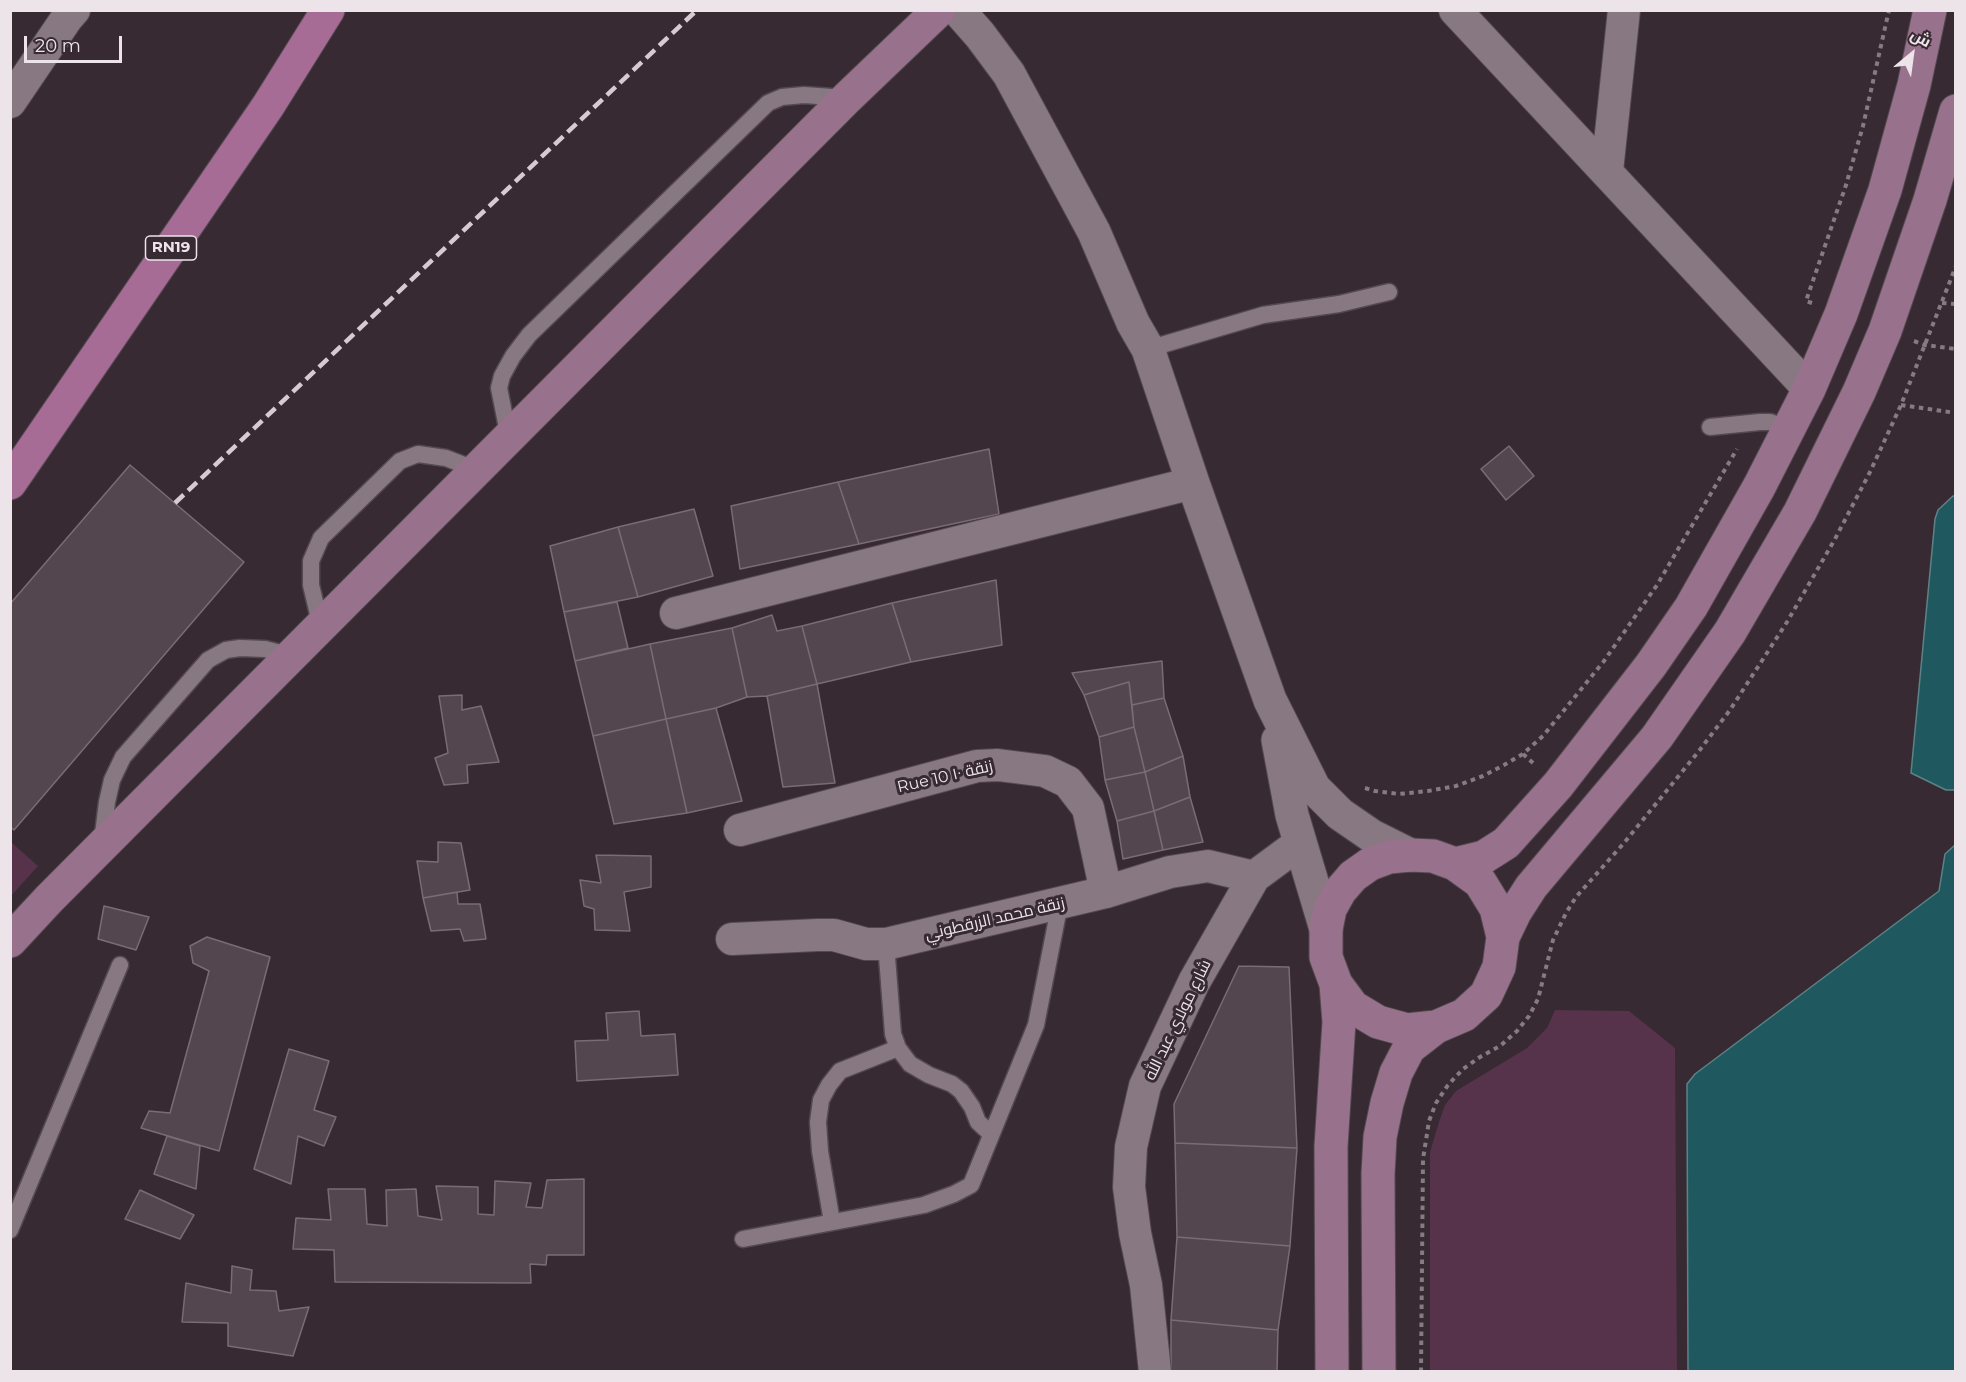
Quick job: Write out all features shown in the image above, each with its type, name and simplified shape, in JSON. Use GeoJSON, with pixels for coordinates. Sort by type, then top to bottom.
{"type":"FeatureCollection","features":[{"type":"Feature","properties":{"kind":"main road","name":"RN19"},"geometry":{"type":"LineString","coordinates":[[10,483],[268,106],[328,10]]}},
{"type":"Feature","properties":{"kind":"main road"},"geometry":{"type":"LineString","coordinates":[[10,941],[847,98],[939,10]]}},
{"type":"Feature","properties":{"kind":"main road"},"geometry":{"type":"LineString","coordinates":[[1455,864],[1484,857],[1506,843],[1558,785],[1627,696],[1691,607],[1759,487],[1809,389],[1841,314],[1885,190],[1914,85],[1930,10]]}},
{"type":"Feature","properties":{"kind":"main road"},"geometry":{"type":"LineString","coordinates":[[1379,1371],[1378,1174],[1380,1137],[1396,1073],[1405,1054],[1417,1041],[1436,1027],[1464,1015],[1486,995],[1499,967],[1503,937],[1531,887],[1657,737],[1730,632],[1800,512],[1859,392],[1885,330],[1930,200],[1956,111]]}},
{"type":"Feature","properties":{"kind":"main road"},"geometry":{"type":"LineString","coordinates":[[1332,1371],[1331,1146],[1339,1022],[1336,984],[1326,957],[1326,929],[1330,909],[1340,891],[1353,876],[1370,864],[1389,857],[1433,856],[1455,864],[1480,882],[1496,908],[1503,937]]}},
{"type":"Feature","properties":{"kind":"main road"},"geometry":{"type":"LineString","coordinates":[[1336,984],[1353,1007],[1378,1023],[1407,1030],[1436,1027]]}},
{"type":"Feature","properties":{"kind":"street"},"geometry":{"type":"LineString","coordinates":[[10,102],[74,10]]}},
{"type":"Feature","properties":{"kind":"street"},"geometry":{"type":"LineString","coordinates":[[958,10],[980,34],[1014,84],[1094,232],[1133,323],[1148,349],[1270,700],[1314,788],[1340,814],[1372,836],[1410,855]]}},
{"type":"Feature","properties":{"kind":"street"},"geometry":{"type":"LineString","coordinates":[[1455,10],[1809,389]]}},
{"type":"Feature","properties":{"kind":"street"},"geometry":{"type":"LineString","coordinates":[[1607,171],[1623,10]]}},
{"type":"Feature","properties":{"kind":"street"},"geometry":{"type":"LineString","coordinates":[[676,613],[1193,483]]}},
{"type":"Feature","properties":{"kind":"street"},"geometry":{"type":"LineString","coordinates":[[1270,700],[1300,843],[1326,929]]}},
{"type":"Feature","properties":{"kind":"street","name":"Rue 10 زنقة ١٠"},"geometry":{"type":"LineString","coordinates":[[741,830],[977,766],[998,765],[1045,771],[1068,782],[1088,808],[1106,892]]}},
{"type":"Feature","properties":{"kind":"street","name":"شارع مولاي عبد الله"},"geometry":{"type":"LineString","coordinates":[[1155,1371],[1146,1285],[1135,1233],[1129,1187],[1131,1148],[1145,1086],[1194,982],[1254,877],[1300,843]]}},
{"type":"Feature","properties":{"kind":"street","name":"زنقة محمد الزرقطوني"},"geometry":{"type":"LineString","coordinates":[[732,939],[834,935],[866,944],[886,944],[1106,892],[1170,872],[1209,866],[1254,877]]}},
{"type":"Feature","properties":{"kind":"lane"},"geometry":{"type":"LineString","coordinates":[[509,438],[500,388],[501,376],[529,335],[768,103],[782,97],[804,95],[847,98]]}},
{"type":"Feature","properties":{"kind":"lane"},"geometry":{"type":"LineString","coordinates":[[1148,349],[1263,315],[1339,304],[1389,292]]}},
{"type":"Feature","properties":{"kind":"lane"},"geometry":{"type":"LineString","coordinates":[[1710,426],[1770,422],[1789,429]]}},
{"type":"Feature","properties":{"kind":"lane"},"geometry":{"type":"LineString","coordinates":[[321,627],[311,585],[311,561],[321,538],[400,461],[418,454],[446,458],[477,470]]}},
{"type":"Feature","properties":{"kind":"lane"},"geometry":{"type":"LineString","coordinates":[[102,847],[112,780],[123,757],[208,660],[226,651],[240,648],[265,649],[292,656]]}},
{"type":"Feature","properties":{"kind":"lane"},"geometry":{"type":"LineString","coordinates":[[743,1239],[924,1205],[971,1185],[1036,1025],[1060,903]]}},
{"type":"Feature","properties":{"kind":"lane"},"geometry":{"type":"LineString","coordinates":[[886,944],[893,1034],[898,1048],[910,1064],[952,1084],[961,1091],[972,1107],[978,1122],[991,1134]]}},
{"type":"Feature","properties":{"kind":"lane"},"geometry":{"type":"LineString","coordinates":[[10,1230],[120,965]]}},
{"type":"Feature","properties":{"kind":"lane"},"geometry":{"type":"LineString","coordinates":[[832,1222],[820,1151],[818,1122],[821,1100],[840,1071],[898,1048]]}},
{"type":"Feature","properties":{"kind":"path"},"geometry":{"type":"LineString","coordinates":[[1421,1371],[1423,1159],[1429,1121],[1436,1103],[1448,1085],[1463,1070],[1500,1046],[1529,1016],[1538,999],[1553,940],[1576,897],[1670,789],[1736,701],[1787,621],[1835,539],[1870,472],[1901,405],[1956,266]]}},
{"type":"Feature","properties":{"kind":"path"},"geometry":{"type":"LineString","coordinates":[[1942,303],[1956,304]]}},
{"type":"Feature","properties":{"kind":"path"},"geometry":{"type":"LineString","coordinates":[[1901,405],[1956,413]]}},
{"type":"Feature","properties":{"kind":"path"},"geometry":{"type":"LineString","coordinates":[[1364,788],[1400,794],[1456,786],[1504,765],[1523,754],[1543,736],[1604,661],[1657,585],[1726,467],[1748,423]]}},
{"type":"Feature","properties":{"kind":"shaded area"},"geometry":{"type":"Polygon","coordinates":[[[11,842],[38,866],[11,896],[11,842]]]}},
{"type":"Feature","properties":{"kind":"shaded area"},"geometry":{"type":"Polygon","coordinates":[[[1555,1010],[1629,1011],[1675,1048],[1677,1371],[1430,1371],[1430,1152],[1439,1122],[1445,1105],[1456,1091],[1527,1048],[1547,1028],[1555,1010]]]}},
{"type":"Feature","properties":{"kind":"water"},"geometry":{"type":"Polygon","coordinates":[[[1953,496],[1956,496],[1955,790],[1946,790],[1911,773],[1935,519],[1938,510],[1953,496]]]}},
{"type":"Feature","properties":{"kind":"water"},"geometry":{"type":"Polygon","coordinates":[[[1955,845],[1955,1371],[1688,1371],[1687,1084],[1695,1074],[1939,891],[1945,854],[1955,845]]]}},
{"type":"Feature","properties":{"kind":"building"},"geometry":{"type":"Polygon","coordinates":[[[1509,446],[1534,476],[1506,500],[1481,469],[1509,446]]]}},
{"type":"Feature","properties":{"kind":"building"},"geometry":{"type":"Polygon","coordinates":[[[989,449],[999,514],[859,544],[838,482],[989,449]]]}},
{"type":"Feature","properties":{"kind":"building"},"geometry":{"type":"Polygon","coordinates":[[[130,465],[244,562],[14,830],[10,827],[10,604],[130,465]]]}},
{"type":"Feature","properties":{"kind":"building"},"geometry":{"type":"Polygon","coordinates":[[[838,482],[859,544],[740,569],[731,506],[838,482]]]}},
{"type":"Feature","properties":{"kind":"building"},"geometry":{"type":"Polygon","coordinates":[[[694,509],[713,576],[638,597],[618,527],[694,509]]]}},
{"type":"Feature","properties":{"kind":"building"},"geometry":{"type":"Polygon","coordinates":[[[618,527],[638,597],[564,612],[550,546],[618,527]]]}},
{"type":"Feature","properties":{"kind":"building"},"geometry":{"type":"Polygon","coordinates":[[[996,580],[1002,645],[911,662],[892,603],[996,580]]]}},
{"type":"Feature","properties":{"kind":"building"},"geometry":{"type":"Polygon","coordinates":[[[617,602],[628,648],[575,661],[564,612],[617,602]]]}},
{"type":"Feature","properties":{"kind":"building"},"geometry":{"type":"Polygon","coordinates":[[[892,603],[911,662],[817,684],[802,626],[892,603]]]}},
{"type":"Feature","properties":{"kind":"building"},"geometry":{"type":"Polygon","coordinates":[[[772,615],[777,631],[802,626],[817,684],[767,696],[747,697],[732,628],[772,615]]]}},
{"type":"Feature","properties":{"kind":"building"},"geometry":{"type":"Polygon","coordinates":[[[732,628],[747,697],[716,708],[666,719],[650,644],[732,628]]]}},
{"type":"Feature","properties":{"kind":"building"},"geometry":{"type":"Polygon","coordinates":[[[650,644],[666,719],[593,736],[575,661],[650,644]]]}},
{"type":"Feature","properties":{"kind":"building"},"geometry":{"type":"Polygon","coordinates":[[[1162,661],[1164,698],[1132,705],[1129,682],[1084,695],[1072,673],[1162,661]]]}},
{"type":"Feature","properties":{"kind":"building"},"geometry":{"type":"Polygon","coordinates":[[[1129,682],[1134,727],[1099,737],[1084,695],[1129,682]]]}},
{"type":"Feature","properties":{"kind":"building"},"geometry":{"type":"Polygon","coordinates":[[[817,684],[835,783],[783,787],[767,696],[817,684]]]}},
{"type":"Feature","properties":{"kind":"building"},"geometry":{"type":"Polygon","coordinates":[[[462,695],[462,710],[481,706],[499,762],[467,765],[468,783],[444,785],[435,758],[448,753],[439,696],[462,695]]]}},
{"type":"Feature","properties":{"kind":"building"},"geometry":{"type":"Polygon","coordinates":[[[1164,698],[1183,756],[1145,772],[1134,727],[1132,705],[1164,698]]]}},
{"type":"Feature","properties":{"kind":"building"},"geometry":{"type":"Polygon","coordinates":[[[716,708],[742,801],[687,813],[666,719],[716,708]]]}},
{"type":"Feature","properties":{"kind":"building"},"geometry":{"type":"Polygon","coordinates":[[[666,719],[687,813],[614,824],[593,736],[666,719]]]}},
{"type":"Feature","properties":{"kind":"building"},"geometry":{"type":"Polygon","coordinates":[[[1134,727],[1145,772],[1105,780],[1099,737],[1134,727]]]}},
{"type":"Feature","properties":{"kind":"building"},"geometry":{"type":"Polygon","coordinates":[[[1183,756],[1190,797],[1154,811],[1145,772],[1183,756]]]}},
{"type":"Feature","properties":{"kind":"building"},"geometry":{"type":"Polygon","coordinates":[[[1145,772],[1154,811],[1117,821],[1105,780],[1145,772]]]}},
{"type":"Feature","properties":{"kind":"building"},"geometry":{"type":"Polygon","coordinates":[[[1190,797],[1203,842],[1163,850],[1154,811],[1190,797]]]}},
{"type":"Feature","properties":{"kind":"building"},"geometry":{"type":"Polygon","coordinates":[[[1154,811],[1163,850],[1123,859],[1117,821],[1154,811]]]}},
{"type":"Feature","properties":{"kind":"building"},"geometry":{"type":"Polygon","coordinates":[[[438,842],[461,843],[470,890],[423,898],[417,861],[438,862],[438,842]]]}},
{"type":"Feature","properties":{"kind":"building"},"geometry":{"type":"Polygon","coordinates":[[[596,855],[651,856],[651,887],[624,892],[630,931],[595,930],[594,909],[584,906],[580,880],[601,883],[596,855]]]}},
{"type":"Feature","properties":{"kind":"building"},"geometry":{"type":"Polygon","coordinates":[[[457,892],[458,904],[480,904],[486,939],[464,941],[460,929],[431,931],[423,898],[457,892]]]}},
{"type":"Feature","properties":{"kind":"building"},"geometry":{"type":"Polygon","coordinates":[[[104,906],[149,917],[136,950],[98,939],[104,906]]]}},
{"type":"Feature","properties":{"kind":"building"},"geometry":{"type":"Polygon","coordinates":[[[207,937],[270,957],[219,1151],[141,1128],[149,1111],[170,1113],[209,971],[193,963],[190,946],[207,937]]]}},
{"type":"Feature","properties":{"kind":"building"},"geometry":{"type":"Polygon","coordinates":[[[1239,966],[1289,967],[1297,1148],[1175,1143],[1174,1104],[1239,966]]]}},
{"type":"Feature","properties":{"kind":"building"},"geometry":{"type":"Polygon","coordinates":[[[639,1011],[641,1036],[675,1034],[678,1075],[577,1081],[575,1041],[608,1040],[606,1013],[639,1011]]]}},
{"type":"Feature","properties":{"kind":"building"},"geometry":{"type":"Polygon","coordinates":[[[289,1049],[329,1061],[314,1110],[336,1117],[324,1146],[298,1136],[291,1184],[254,1169],[289,1049]]]}},
{"type":"Feature","properties":{"kind":"building"},"geometry":{"type":"Polygon","coordinates":[[[167,1136],[200,1146],[196,1189],[154,1174],[167,1136]]]}},
{"type":"Feature","properties":{"kind":"building"},"geometry":{"type":"Polygon","coordinates":[[[1175,1143],[1297,1148],[1290,1246],[1177,1237],[1175,1143]]]}},
{"type":"Feature","properties":{"kind":"building"},"geometry":{"type":"Polygon","coordinates":[[[584,1179],[584,1255],[547,1255],[546,1265],[530,1264],[531,1283],[335,1282],[334,1250],[293,1249],[296,1218],[331,1220],[328,1189],[365,1189],[367,1224],[387,1226],[386,1190],[416,1189],[418,1216],[442,1220],[436,1186],[478,1187],[478,1214],[494,1215],[495,1181],[531,1183],[526,1207],[542,1208],[547,1180],[584,1179]]]}},
{"type":"Feature","properties":{"kind":"building"},"geometry":{"type":"Polygon","coordinates":[[[140,1190],[194,1215],[180,1239],[125,1219],[140,1190]]]}},
{"type":"Feature","properties":{"kind":"building"},"geometry":{"type":"Polygon","coordinates":[[[1177,1237],[1290,1246],[1278,1330],[1171,1320],[1177,1237]]]}},
{"type":"Feature","properties":{"kind":"building"},"geometry":{"type":"Polygon","coordinates":[[[232,1266],[252,1270],[250,1290],[276,1291],[279,1311],[309,1307],[293,1356],[228,1346],[228,1323],[182,1322],[186,1283],[231,1293],[232,1266]]]}},
{"type":"Feature","properties":{"kind":"building"},"geometry":{"type":"Polygon","coordinates":[[[1171,1320],[1278,1330],[1277,1372],[1171,1372],[1171,1320]]]}},
{"type":"Feature","properties":{"kind":"railway"},"geometry":{"type":"LineString","coordinates":[[175,503],[697,10]]}}]}
